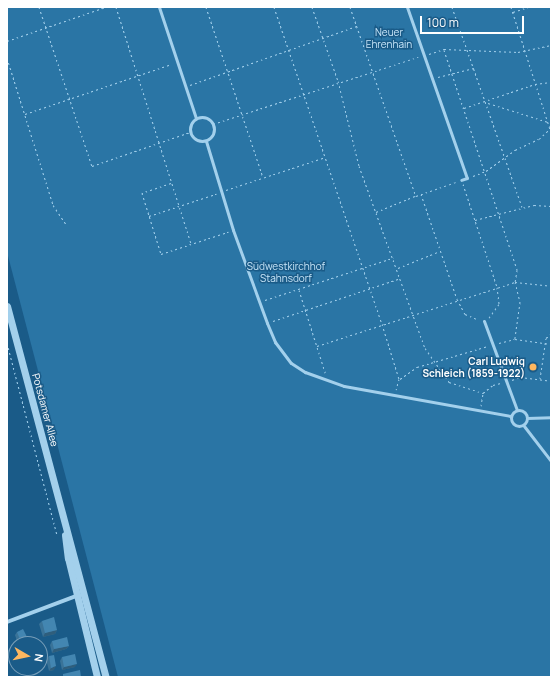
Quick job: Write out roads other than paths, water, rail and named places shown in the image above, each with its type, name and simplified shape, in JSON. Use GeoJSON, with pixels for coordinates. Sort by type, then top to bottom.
{"type":"FeatureCollection","features":[{"type":"Feature","properties":{"kind":"street","name":"Potsdamer Allee"},"geometry":{"type":"LineString","coordinates":[[7,306],[63,519],[85,593],[106,677]]}},
{"type":"Feature","properties":{"kind":"street","name":"Potsdamer Allee"},"geometry":{"type":"LineString","coordinates":[[63,519],[68,558],[76,596],[97,677]]}},
{"type":"Feature","properties":{"kind":"street"},"geometry":{"type":"LineString","coordinates":[[7,622],[85,593]]}},
{"type":"Feature","properties":{"kind":"lane"},"geometry":{"type":"LineString","coordinates":[[159,7],[196,118]]}},
{"type":"Feature","properties":{"kind":"lane"},"geometry":{"type":"LineString","coordinates":[[407,7],[467,178],[461,180]]}},
{"type":"Feature","properties":{"kind":"lane"},"geometry":{"type":"LineString","coordinates":[[204,117],[213,124],[212,136],[206,141],[198,141],[190,132],[191,124],[196,118],[204,117]]}},
{"type":"Feature","properties":{"kind":"lane"},"geometry":{"type":"LineString","coordinates":[[206,141],[233,230],[267,323],[275,342],[291,363],[328,381],[394,397],[510,416]]}},
{"type":"Feature","properties":{"kind":"lane"},"geometry":{"type":"LineString","coordinates":[[484,321],[517,410]]}},
{"type":"Feature","properties":{"kind":"lane"},"geometry":{"type":"LineString","coordinates":[[510,416],[517,410]]}},
{"type":"Feature","properties":{"kind":"lane"},"geometry":{"type":"LineString","coordinates":[[517,410],[521,410],[527,418],[528,421],[524,426]]}},
{"type":"Feature","properties":{"kind":"lane"},"geometry":{"type":"LineString","coordinates":[[510,416],[513,424],[524,426],[551,461]]}},
{"type":"Feature","properties":{"kind":"lane"},"geometry":{"type":"LineString","coordinates":[[527,418],[551,417]]}},
{"type":"Feature","properties":{"kind":"place","name":"Carl Ludwig Schleich (1859-1922)"},"geometry":{"type":"Point","coordinates":[533,367]}},
{"type":"Feature","properties":{"kind":"park label","name":"Neuer Ehrenhain"},"geometry":{"type":"Point","coordinates":[389,38]}},
{"type":"Feature","properties":{"kind":"park label","name":"Südwestkirchhof Stahnsdorf"},"geometry":{"type":"Point","coordinates":[286,272]}}]}
